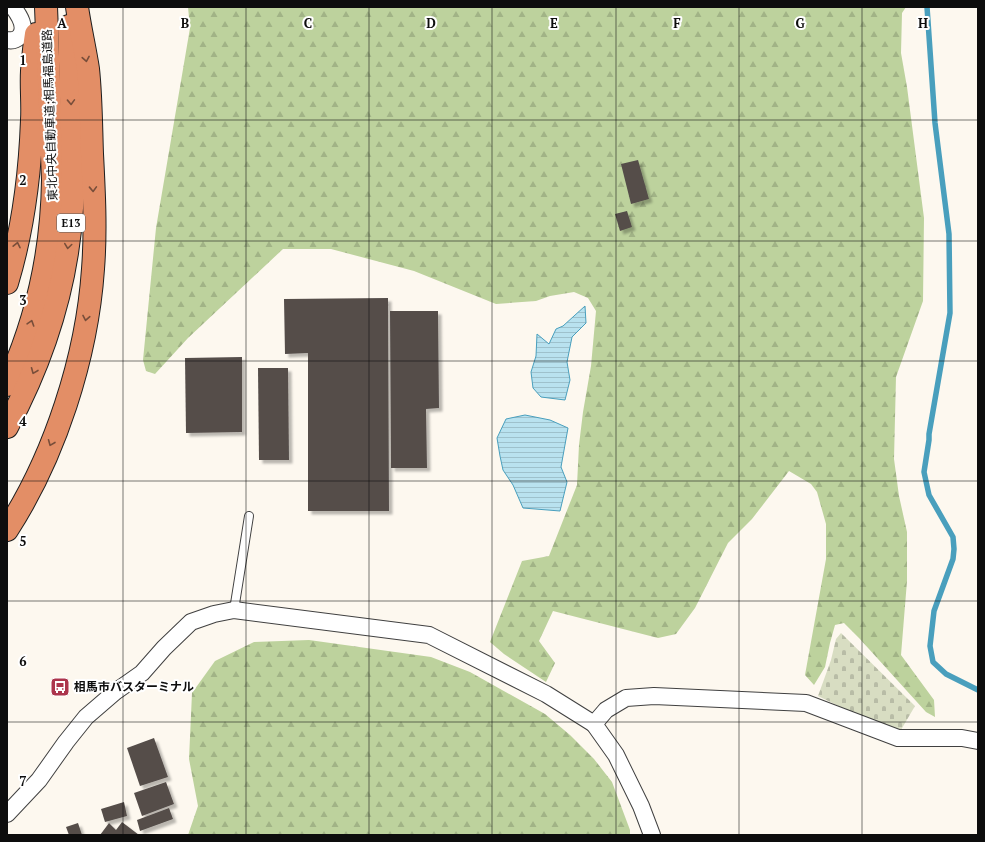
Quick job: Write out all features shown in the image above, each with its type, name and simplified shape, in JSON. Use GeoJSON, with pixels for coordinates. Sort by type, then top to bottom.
{"type":"FeatureCollection","features":[{"type":"Feature","properties":{"kind":"highway"},"geometry":{"type":"LineString","coordinates":[[7,283],[23,216],[29,168],[32,120],[32,72],[38,7]]}},
{"type":"Feature","properties":{"kind":"highway","name":"東北中央自動車道;相馬福島道路"},"geometry":{"type":"LineString","coordinates":[[7,385],[24,345],[32,320],[42,280],[50,237],[53,208],[46,7]]}},
{"type":"Feature","properties":{"kind":"highway","name":"東北中央自動車道;相馬福島道路"},"geometry":{"type":"LineString","coordinates":[[7,427],[32,376],[51,327],[65,269],[72,208],[73,179],[68,7]]}},
{"type":"Feature","properties":{"kind":"highway"},"geometry":{"type":"LineString","coordinates":[[7,530],[33,483],[50,447],[66,403],[79,357],[93,269],[94,230],[88,70],[77,7]]}},
{"type":"Feature","properties":{"kind":"street"},"geometry":{"type":"LineString","coordinates":[[7,40],[11,41],[16,39],[21,35],[23,28],[19,15],[13,7]]}},
{"type":"Feature","properties":{"kind":"street"},"geometry":{"type":"LineString","coordinates":[[7,814],[39,780],[66,742],[86,718],[115,692],[142,673],[164,648],[191,622],[214,614],[234,610],[429,635],[546,694],[594,724],[616,754],[642,806],[652,835]]}},
{"type":"Feature","properties":{"kind":"street"},"geometry":{"type":"LineString","coordinates":[[594,724],[606,710],[626,698],[654,696],[806,703],[898,738],[962,738],[978,741]]}},
{"type":"Feature","properties":{"kind":"lane"},"geometry":{"type":"LineString","coordinates":[[234,610],[249,516]]}},
{"type":"Feature","properties":{"kind":"green space"},"geometry":{"type":"Polygon","coordinates":[[[188,7],[906,7],[902,13],[901,53],[907,87],[924,218],[923,301],[896,377],[894,459],[899,496],[907,532],[907,581],[901,655],[934,700],[935,717],[926,712],[844,623],[835,625],[825,667],[814,685],[805,675],[826,559],[826,524],[817,492],[811,484],[789,471],[752,519],[728,543],[695,608],[676,634],[658,638],[553,611],[539,641],[555,663],[546,682],[504,654],[490,642],[522,561],[549,556],[577,485],[579,445],[591,366],[596,311],[588,298],[574,292],[550,296],[536,301],[496,304],[414,271],[331,249],[283,249],[188,338],[155,374],[146,371],[143,360],[156,228],[190,28],[188,7]]]}},
{"type":"Feature","properties":{"kind":"green space"},"geometry":{"type":"Polygon","coordinates":[[[841,633],[915,706],[898,735],[818,696],[831,660],[836,639],[841,633]]]}},
{"type":"Feature","properties":{"kind":"green space"},"geometry":{"type":"Polygon","coordinates":[[[309,640],[431,657],[470,672],[545,714],[570,735],[594,759],[612,782],[630,830],[630,835],[188,835],[198,806],[189,759],[192,693],[215,661],[254,642],[309,640]]]}},
{"type":"Feature","properties":{"kind":"water"},"geometry":{"type":"Polygon","coordinates":[[[585,306],[586,323],[572,337],[567,362],[570,380],[565,400],[541,397],[533,388],[531,372],[536,356],[537,334],[549,344],[556,329],[563,326],[585,306]]]}},
{"type":"Feature","properties":{"kind":"water"},"geometry":{"type":"Polygon","coordinates":[[[525,415],[550,420],[568,428],[561,467],[567,482],[560,511],[523,508],[513,485],[503,470],[497,438],[506,419],[525,415]]]}},
{"type":"Feature","properties":{"kind":"building"},"geometry":{"type":"Polygon","coordinates":[[[638,160],[649,199],[631,204],[621,164],[638,160]]]}},
{"type":"Feature","properties":{"kind":"building"},"geometry":{"type":"Polygon","coordinates":[[[627,211],[632,227],[620,231],[615,214],[627,211]]]}},
{"type":"Feature","properties":{"kind":"building"},"geometry":{"type":"Polygon","coordinates":[[[388,298],[389,511],[308,511],[308,353],[285,354],[284,299],[388,298]]]}},
{"type":"Feature","properties":{"kind":"building"},"geometry":{"type":"Polygon","coordinates":[[[390,311],[438,311],[439,408],[426,409],[427,468],[391,468],[390,311]]]}},
{"type":"Feature","properties":{"kind":"building"},"geometry":{"type":"Polygon","coordinates":[[[242,357],[242,432],[186,433],[185,358],[242,357]]]}},
{"type":"Feature","properties":{"kind":"building"},"geometry":{"type":"Polygon","coordinates":[[[258,368],[288,368],[289,460],[259,460],[258,368]]]}},
{"type":"Feature","properties":{"kind":"building"},"geometry":{"type":"Polygon","coordinates":[[[154,738],[168,777],[140,786],[127,748],[154,738]]]}},
{"type":"Feature","properties":{"kind":"building"},"geometry":{"type":"Polygon","coordinates":[[[166,782],[174,804],[142,816],[134,793],[166,782]]]}},
{"type":"Feature","properties":{"kind":"building"},"geometry":{"type":"Polygon","coordinates":[[[124,802],[127,816],[105,822],[101,809],[124,802]]]}},
{"type":"Feature","properties":{"kind":"building"},"geometry":{"type":"Polygon","coordinates":[[[169,808],[173,819],[140,831],[137,820],[169,808]]]}},
{"type":"Feature","properties":{"kind":"building"},"geometry":{"type":"Polygon","coordinates":[[[122,822],[139,835],[100,835],[109,823],[116,830],[122,822]]]}},
{"type":"Feature","properties":{"kind":"building"},"geometry":{"type":"Polygon","coordinates":[[[78,823],[82,835],[69,835],[66,827],[78,823]]]}},
{"type":"Feature","properties":{"kind":"waterway"},"geometry":{"type":"LineString","coordinates":[[927,7],[935,123],[949,234],[950,313],[924,472],[929,495],[953,537],[954,549],[953,559],[934,611],[930,646],[933,662],[946,674],[978,690]]}},
{"type":"Feature","properties":{"kind":"place","name":"相馬市バスターミナル"},"geometry":{"type":"Point","coordinates":[60,687]}}]}
